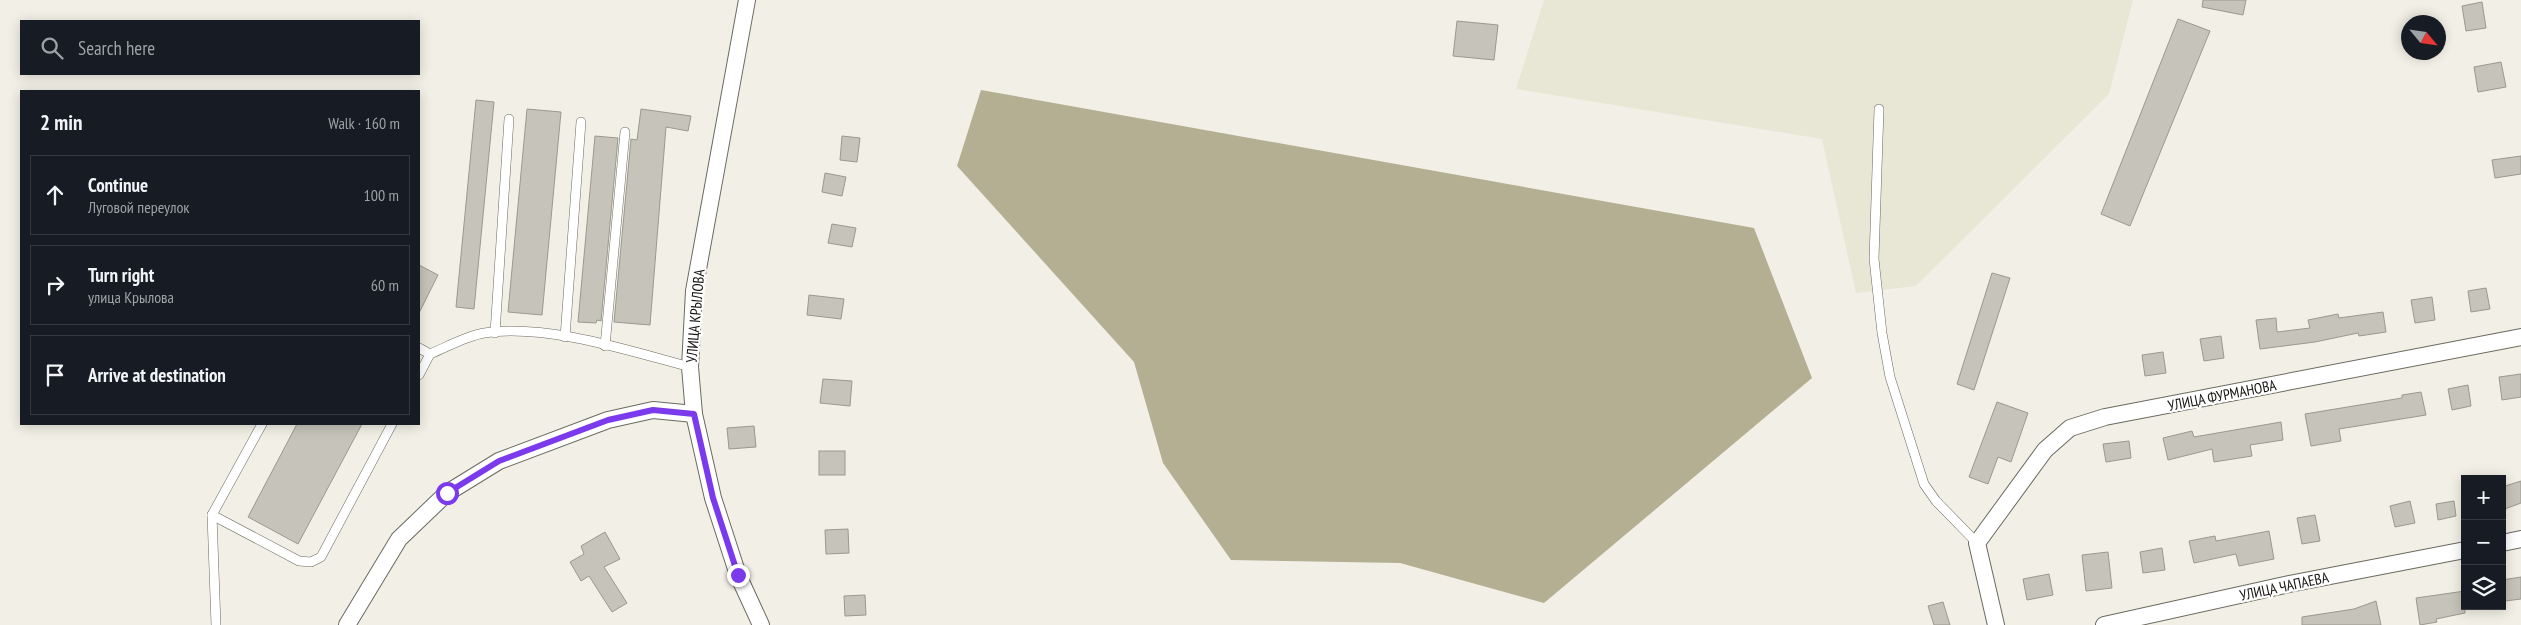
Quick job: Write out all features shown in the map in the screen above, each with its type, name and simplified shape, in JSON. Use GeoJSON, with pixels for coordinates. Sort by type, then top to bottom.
{"type":"FeatureCollection","features":[{"type":"Feature","properties":{"kind":"street","name":"УЛИЦА КРЫЛОВА"},"geometry":{"type":"LineString","coordinates":[[747,0],[694,291],[690,367],[694,414],[713,498],[738,575],[761,625]]}},
{"type":"Feature","properties":{"kind":"street","name":"УЛИЦА ФУРМАНОВА"},"geometry":{"type":"LineString","coordinates":[[1977,543],[2045,450],[2070,428],[2105,417],[2521,337]]}},
{"type":"Feature","properties":{"kind":"street"},"geometry":{"type":"LineString","coordinates":[[347,625],[399,539],[447,493],[499,461],[608,420],[653,410],[694,414]]}},
{"type":"Feature","properties":{"kind":"street"},"geometry":{"type":"LineString","coordinates":[[2506,542],[2521,539]]}},
{"type":"Feature","properties":{"kind":"street"},"geometry":{"type":"LineString","coordinates":[[1977,543],[1996,625]]}},
{"type":"Feature","properties":{"kind":"street","name":"УЛИЦА ЧАПАЕВА"},"geometry":{"type":"LineString","coordinates":[[2104,625],[2289,584],[2461,551]]}},
{"type":"Feature","properties":{"kind":"lane"},"geometry":{"type":"LineString","coordinates":[[1879,109],[1874,259],[1882,333],[1890,377],[1924,484],[1977,543]]}},
{"type":"Feature","properties":{"kind":"lane"},"geometry":{"type":"LineString","coordinates":[[495,332],[509,120]]}},
{"type":"Feature","properties":{"kind":"lane"},"geometry":{"type":"LineString","coordinates":[[564,337],[581,122]]}},
{"type":"Feature","properties":{"kind":"lane"},"geometry":{"type":"LineString","coordinates":[[605,346],[625,132]]}},
{"type":"Feature","properties":{"kind":"lane"},"geometry":{"type":"LineString","coordinates":[[420,373],[430,354],[482,333],[495,332],[552,334],[690,367]]}},
{"type":"Feature","properties":{"kind":"lane"},"geometry":{"type":"LineString","coordinates":[[420,349],[430,354]]}},
{"type":"Feature","properties":{"kind":"lane"},"geometry":{"type":"LineString","coordinates":[[216,625],[212,515],[261,425]]}},
{"type":"Feature","properties":{"kind":"lane"},"geometry":{"type":"LineString","coordinates":[[212,515],[299,561],[311,562],[321,557],[391,425]]}},
{"type":"Feature","properties":{"kind":"shaded area"},"geometry":{"type":"Polygon","coordinates":[[[1544,0],[2133,0],[2109,94],[1916,286],[1856,293],[1822,139],[1516,89],[1544,0]]]}},
{"type":"Feature","properties":{"kind":"shaded area"},"geometry":{"type":"Polygon","coordinates":[[[981,90],[1754,228],[1812,378],[1544,603],[1400,563],[1231,560],[1163,463],[1134,362],[957,166],[981,90]]]}},
{"type":"Feature","properties":{"kind":"building"},"geometry":{"type":"Polygon","coordinates":[[[2203,0],[2246,0],[2243,15],[2202,7],[2203,0]]]}},
{"type":"Feature","properties":{"kind":"building"},"geometry":{"type":"Polygon","coordinates":[[[2482,2],[2486,28],[2466,31],[2462,6],[2482,2]]]}},
{"type":"Feature","properties":{"kind":"building"},"geometry":{"type":"Polygon","coordinates":[[[2178,19],[2210,31],[2130,226],[2101,214],[2178,19]]]}},
{"type":"Feature","properties":{"kind":"building"},"geometry":{"type":"Polygon","coordinates":[[[1457,21],[1498,25],[1494,60],[1453,56],[1457,21]]]}},
{"type":"Feature","properties":{"kind":"building"},"geometry":{"type":"Polygon","coordinates":[[[2501,62],[2506,87],[2478,92],[2474,67],[2501,62]]]}},
{"type":"Feature","properties":{"kind":"building"},"geometry":{"type":"Polygon","coordinates":[[[476,100],[494,102],[474,309],[456,307],[476,100]]]}},
{"type":"Feature","properties":{"kind":"building"},"geometry":{"type":"Polygon","coordinates":[[[527,109],[561,112],[542,315],[508,312],[527,109]]]}},
{"type":"Feature","properties":{"kind":"building"},"geometry":{"type":"Polygon","coordinates":[[[641,109],[691,116],[688,131],[666,127],[650,325],[614,322],[631,139],[637,140],[641,109]]]}},
{"type":"Feature","properties":{"kind":"building"},"geometry":{"type":"Polygon","coordinates":[[[595,136],[618,138],[601,321],[597,320],[596,323],[578,322],[595,136]]]}},
{"type":"Feature","properties":{"kind":"building"},"geometry":{"type":"Polygon","coordinates":[[[842,136],[860,138],[857,162],[840,160],[842,136]]]}},
{"type":"Feature","properties":{"kind":"building"},"geometry":{"type":"Polygon","coordinates":[[[2521,156],[2521,174],[2495,178],[2492,160],[2521,156]]]}},
{"type":"Feature","properties":{"kind":"building"},"geometry":{"type":"Polygon","coordinates":[[[825,173],[846,177],[842,196],[822,192],[825,173]]]}},
{"type":"Feature","properties":{"kind":"building"},"geometry":{"type":"Polygon","coordinates":[[[832,224],[856,228],[852,247],[828,243],[832,224]]]}},
{"type":"Feature","properties":{"kind":"building"},"geometry":{"type":"Polygon","coordinates":[[[420,266],[438,275],[420,311],[420,266]]]}},
{"type":"Feature","properties":{"kind":"building"},"geometry":{"type":"Polygon","coordinates":[[[1992,273],[2010,278],[1974,390],[1957,384],[1992,273]]]}},
{"type":"Feature","properties":{"kind":"building"},"geometry":{"type":"Polygon","coordinates":[[[2486,288],[2490,309],[2471,312],[2468,291],[2486,288]]]}},
{"type":"Feature","properties":{"kind":"building"},"geometry":{"type":"Polygon","coordinates":[[[809,295],[844,299],[841,319],[807,315],[809,295]]]}},
{"type":"Feature","properties":{"kind":"building"},"geometry":{"type":"Polygon","coordinates":[[[2432,297],[2435,320],[2415,323],[2411,300],[2432,297]]]}},
{"type":"Feature","properties":{"kind":"building"},"geometry":{"type":"Polygon","coordinates":[[[2383,312],[2386,332],[2359,336],[2358,333],[2315,342],[2260,349],[2256,320],[2276,318],[2277,332],[2310,328],[2308,320],[2338,314],[2339,318],[2383,312]]]}},
{"type":"Feature","properties":{"kind":"building"},"geometry":{"type":"Polygon","coordinates":[[[2221,336],[2224,358],[2204,361],[2200,339],[2221,336]]]}},
{"type":"Feature","properties":{"kind":"building"},"geometry":{"type":"Polygon","coordinates":[[[2163,352],[2166,373],[2145,376],[2142,355],[2163,352]]]}},
{"type":"Feature","properties":{"kind":"building"},"geometry":{"type":"Polygon","coordinates":[[[2521,374],[2521,397],[2502,400],[2499,377],[2521,374]]]}},
{"type":"Feature","properties":{"kind":"building"},"geometry":{"type":"Polygon","coordinates":[[[823,379],[852,381],[850,406],[820,403],[823,379]]]}},
{"type":"Feature","properties":{"kind":"building"},"geometry":{"type":"Polygon","coordinates":[[[2468,385],[2471,406],[2452,410],[2448,389],[2468,385]]]}},
{"type":"Feature","properties":{"kind":"building"},"geometry":{"type":"Polygon","coordinates":[[[2421,392],[2426,415],[2339,429],[2341,441],[2311,446],[2305,414],[2402,398],[2402,395],[2421,392]]]}},
{"type":"Feature","properties":{"kind":"building"},"geometry":{"type":"Polygon","coordinates":[[[1997,402],[2028,413],[2011,462],[1998,457],[1988,484],[1969,477],[1997,402]]]}},
{"type":"Feature","properties":{"kind":"building"},"geometry":{"type":"Polygon","coordinates":[[[2281,422],[2283,440],[2250,445],[2252,456],[2214,462],[2212,449],[2168,460],[2163,438],[2192,431],[2194,437],[2281,422]]]}},
{"type":"Feature","properties":{"kind":"building"},"geometry":{"type":"Polygon","coordinates":[[[296,425],[361,425],[298,544],[248,517],[296,425]]]}},
{"type":"Feature","properties":{"kind":"building"},"geometry":{"type":"Polygon","coordinates":[[[754,426],[756,447],[729,449],[727,428],[754,426]]]}},
{"type":"Feature","properties":{"kind":"building"},"geometry":{"type":"Polygon","coordinates":[[[2129,441],[2131,458],[2106,462],[2103,444],[2129,441]]]}},
{"type":"Feature","properties":{"kind":"building"},"geometry":{"type":"Polygon","coordinates":[[[819,451],[845,451],[845,475],[819,475],[819,451]]]}},
{"type":"Feature","properties":{"kind":"building"},"geometry":{"type":"Polygon","coordinates":[[[2521,481],[2521,503],[2506,509],[2506,486],[2521,481]]]}},
{"type":"Feature","properties":{"kind":"building"},"geometry":{"type":"Polygon","coordinates":[[[2410,501],[2415,523],[2395,527],[2390,506],[2410,501]]]}},
{"type":"Feature","properties":{"kind":"building"},"geometry":{"type":"Polygon","coordinates":[[[2454,501],[2456,516],[2438,520],[2436,504],[2454,501]]]}},
{"type":"Feature","properties":{"kind":"building"},"geometry":{"type":"Polygon","coordinates":[[[2315,515],[2320,541],[2302,544],[2297,518],[2315,515]]]}},
{"type":"Feature","properties":{"kind":"building"},"geometry":{"type":"Polygon","coordinates":[[[848,529],[849,553],[826,554],[825,530],[848,529]]]}},
{"type":"Feature","properties":{"kind":"building"},"geometry":{"type":"Polygon","coordinates":[[[2269,531],[2274,559],[2239,566],[2236,554],[2194,563],[2189,541],[2215,536],[2216,541],[2269,531]]]}},
{"type":"Feature","properties":{"kind":"building"},"geometry":{"type":"Polygon","coordinates":[[[605,532],[620,559],[604,567],[627,603],[612,612],[589,576],[581,581],[570,562],[584,554],[581,546],[605,532]]]}},
{"type":"Feature","properties":{"kind":"building"},"geometry":{"type":"Polygon","coordinates":[[[2162,548],[2165,570],[2143,573],[2140,552],[2162,548]]]}},
{"type":"Feature","properties":{"kind":"building"},"geometry":{"type":"Polygon","coordinates":[[[2108,552],[2112,588],[2086,591],[2082,555],[2108,552]]]}},
{"type":"Feature","properties":{"kind":"building"},"geometry":{"type":"Polygon","coordinates":[[[2049,574],[2053,595],[2027,600],[2023,579],[2049,574]]]}},
{"type":"Feature","properties":{"kind":"building"},"geometry":{"type":"Polygon","coordinates":[[[2521,577],[2521,599],[2506,601],[2506,579],[2521,577]]]}},
{"type":"Feature","properties":{"kind":"building"},"geometry":{"type":"Polygon","coordinates":[[[2461,592],[2461,610],[2465,610],[2465,613],[2436,619],[2437,622],[2420,625],[2416,598],[2461,592]]]}},
{"type":"Feature","properties":{"kind":"building"},"geometry":{"type":"Polygon","coordinates":[[[865,595],[866,615],[845,616],[844,596],[865,595]]]}},
{"type":"Feature","properties":{"kind":"building"},"geometry":{"type":"Polygon","coordinates":[[[2376,601],[2381,625],[2302,625],[2302,617],[2354,609],[2376,601]]]}},
{"type":"Feature","properties":{"kind":"building"},"geometry":{"type":"Polygon","coordinates":[[[1943,602],[1950,625],[1934,625],[1928,606],[1943,602]]]}},
{"type":"Feature","properties":{"kind":"route"},"geometry":{"type":"LineString","coordinates":[[447,493],[499,461],[608,420],[653,410],[694,414],[713,498],[738,575]]}}]}
